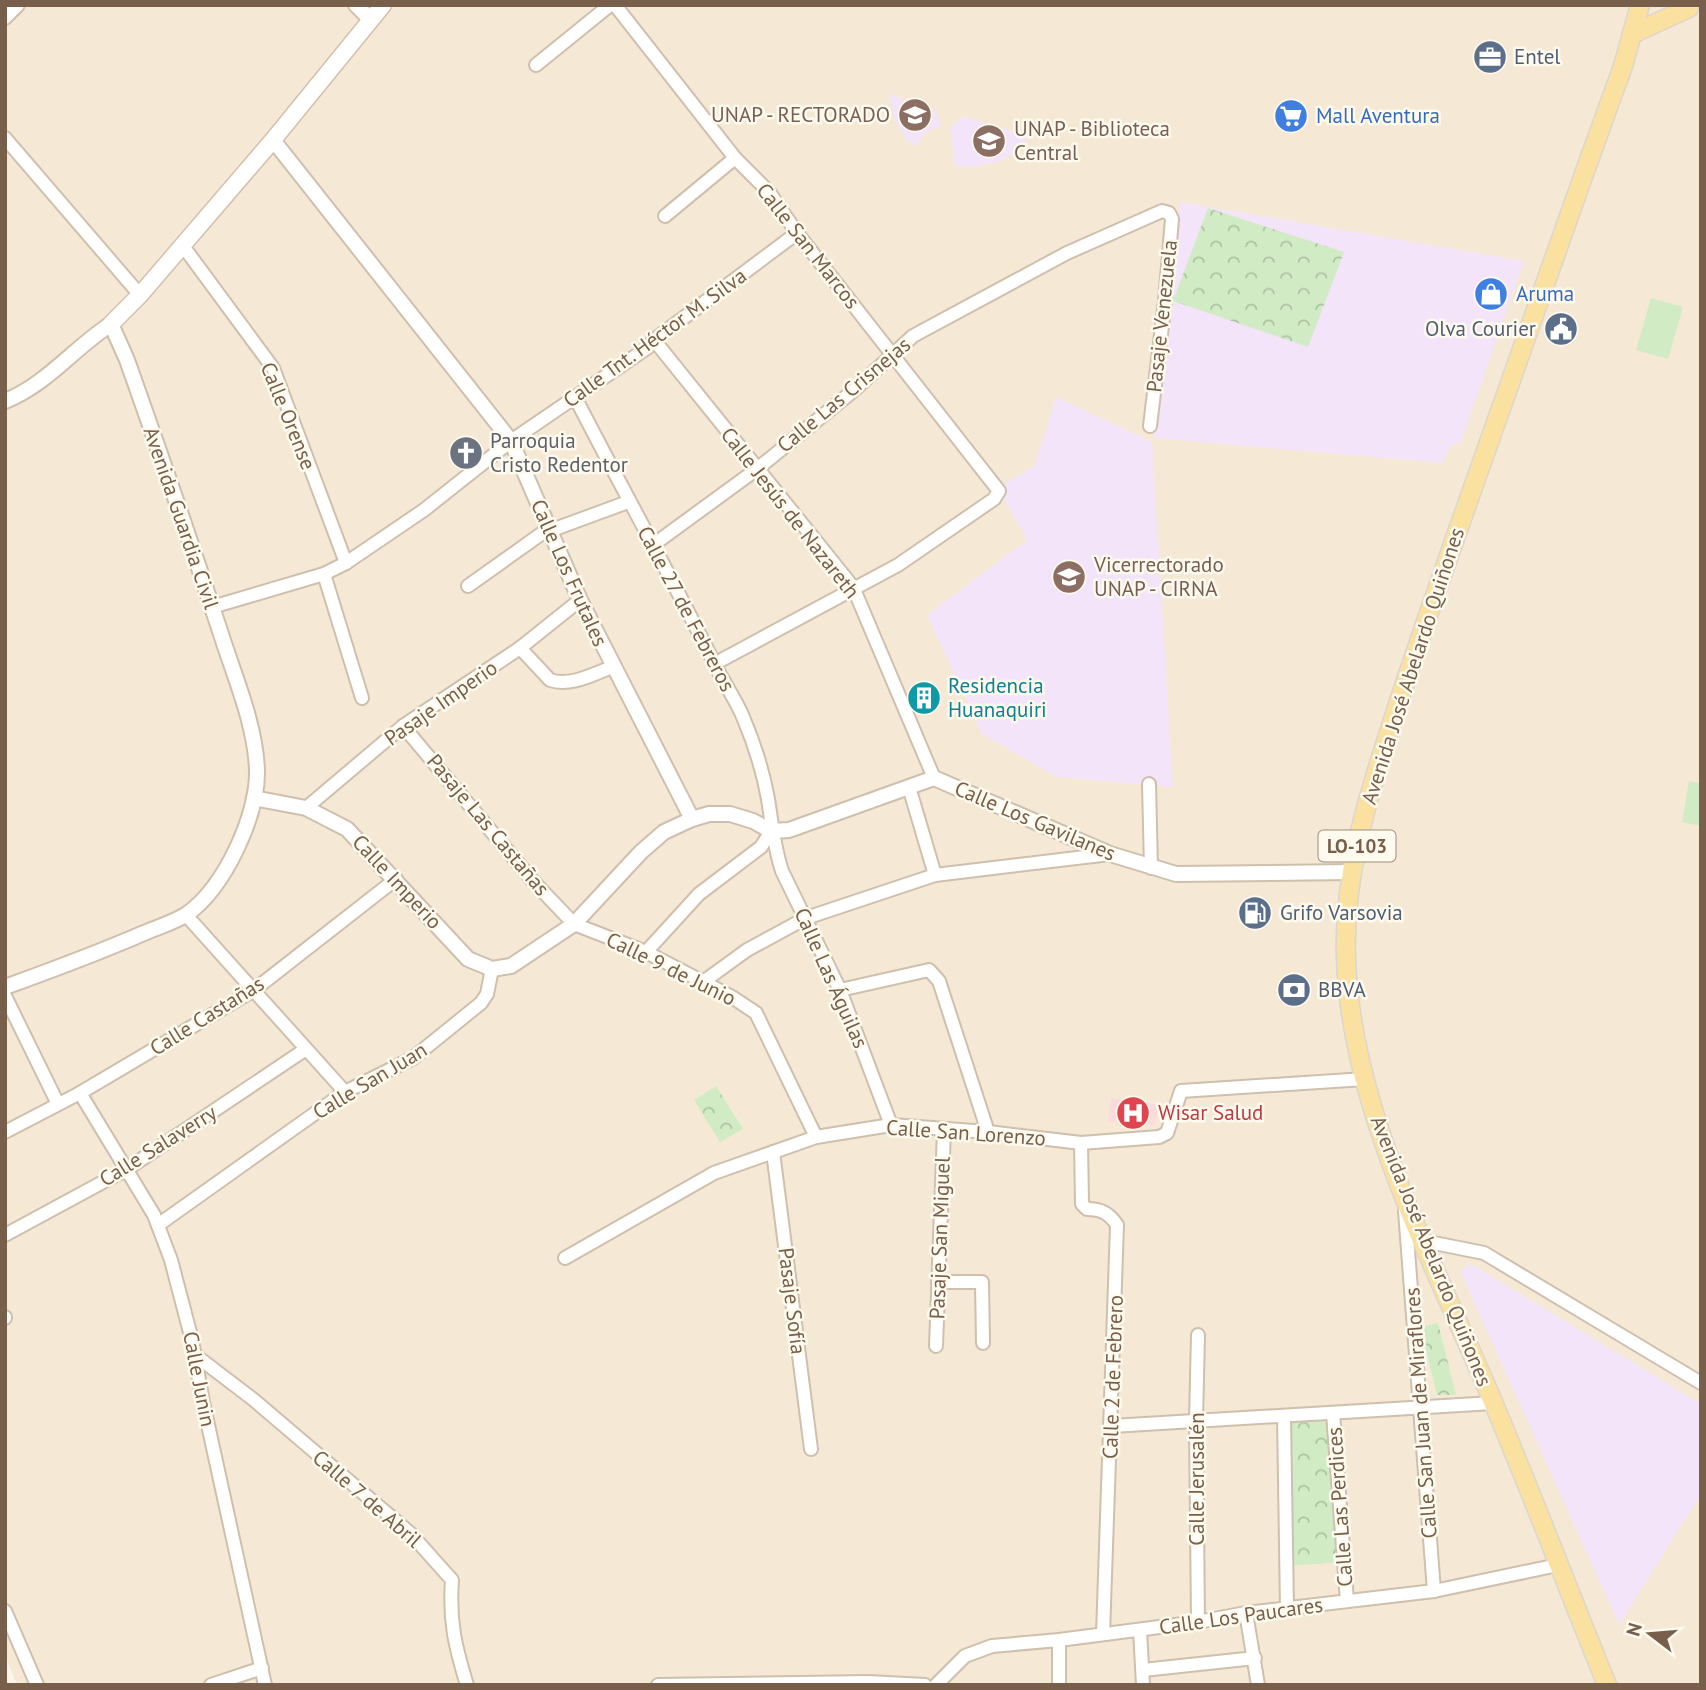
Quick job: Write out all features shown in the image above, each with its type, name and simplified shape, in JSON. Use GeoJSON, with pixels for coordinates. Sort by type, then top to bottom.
{"type":"FeatureCollection","features":[{"type":"Feature","properties":{"kind":"main road"},"geometry":{"type":"LineString","coordinates":[[111,324],[183,246],[383,5]]}},
{"type":"Feature","properties":{"kind":"main road","name":"Avenida José Abelardo Quiñones"},"geometry":{"type":"LineString","coordinates":[[1607,1685],[1493,1403],[1378,1130],[1364,1079],[1351,1012],[1346,961],[1346,917],[1365,804],[1405,680],[1623,66],[1640,5]]}},
{"type":"Feature","properties":{"kind":"main road"},"geometry":{"type":"LineString","coordinates":[[1632,34],[1690,8]]}},
{"type":"Feature","properties":{"kind":"street"},"geometry":{"type":"LineString","coordinates":[[5,18],[18,5]]}},
{"type":"Feature","properties":{"kind":"street"},"geometry":{"type":"LineString","coordinates":[[356,5],[370,19]]}},
{"type":"Feature","properties":{"kind":"street"},"geometry":{"type":"LineString","coordinates":[[536,65],[613,5]]}},
{"type":"Feature","properties":{"kind":"street","name":"Calle San Marcos"},"geometry":{"type":"LineString","coordinates":[[613,5],[735,158],[769,192],[797,233],[998,488],[999,495],[973,514],[898,565],[853,587]]}},
{"type":"Feature","properties":{"kind":"street"},"geometry":{"type":"LineString","coordinates":[[5,138],[140,295]]}},
{"type":"Feature","properties":{"kind":"street","name":"Calle Los Frutales"},"geometry":{"type":"LineString","coordinates":[[273,140],[511,440],[580,600],[692,819]]}},
{"type":"Feature","properties":{"kind":"street"},"geometry":{"type":"LineString","coordinates":[[665,216],[735,158]]}},
{"type":"Feature","properties":{"kind":"street","name":"Calle Las Crisnejas"},"geometry":{"type":"LineString","coordinates":[[653,545],[757,469],[853,391],[913,336],[1068,253],[1162,211]]}},
{"type":"Feature","properties":{"kind":"street","name":"Pasaje Venezuela"},"geometry":{"type":"LineString","coordinates":[[1150,426],[1172,219],[1169,213],[1162,211]]}},
{"type":"Feature","properties":{"kind":"street","name":"Calle Tnt. Héctor M. Silva"},"geometry":{"type":"LineString","coordinates":[[212,607],[324,573],[346,563],[424,510],[511,440],[646,348],[797,233]]}},
{"type":"Feature","properties":{"kind":"street","name":"Calle Orense"},"geometry":{"type":"LineString","coordinates":[[183,246],[273,368],[346,563]]}},
{"type":"Feature","properties":{"kind":"street"},"geometry":{"type":"LineString","coordinates":[[5,401],[42,381],[91,337],[111,324]]}},
{"type":"Feature","properties":{"kind":"street","name":"Avenida Guardia Civil"},"geometry":{"type":"LineString","coordinates":[[5,987],[107,950],[186,915],[214,889],[225,872],[238,846],[254,798],[257,769],[253,741],[212,607],[136,386],[111,324]]}},
{"type":"Feature","properties":{"kind":"street","name":"Calle Jesús de Nazareth"},"geometry":{"type":"LineString","coordinates":[[654,340],[853,587],[934,778]]}},
{"type":"Feature","properties":{"kind":"street","name":"Calle 27 de Febreros"},"geometry":{"type":"LineString","coordinates":[[575,397],[742,714],[757,752],[768,799],[771,831]]}},
{"type":"Feature","properties":{"kind":"street"},"geometry":{"type":"LineString","coordinates":[[468,586],[541,534],[628,502]]}},
{"type":"Feature","properties":{"kind":"street"},"geometry":{"type":"LineString","coordinates":[[324,573],[362,698]]}},
{"type":"Feature","properties":{"kind":"street"},"geometry":{"type":"LineString","coordinates":[[714,664],[853,587]]}},
{"type":"Feature","properties":{"kind":"street","name":"Pasaje Imperio"},"geometry":{"type":"LineString","coordinates":[[306,808],[403,726],[520,648],[580,600]]}},
{"type":"Feature","properties":{"kind":"street"},"geometry":{"type":"LineString","coordinates":[[520,648],[550,680],[556,682],[576,681],[612,667]]}},
{"type":"Feature","properties":{"kind":"street","name":"Pasaje Las Castañas"},"geometry":{"type":"LineString","coordinates":[[403,726],[533,881],[573,924]]}},
{"type":"Feature","properties":{"kind":"street","name":"Calle Los Gavilanes"},"geometry":{"type":"LineString","coordinates":[[771,831],[789,830],[934,778],[1110,854],[1176,874],[1352,872]]}},
{"type":"Feature","properties":{"kind":"street"},"geometry":{"type":"LineString","coordinates":[[1149,785],[1150,868]]}},
{"type":"Feature","properties":{"kind":"street"},"geometry":{"type":"LineString","coordinates":[[909,787],[934,875]]}},
{"type":"Feature","properties":{"kind":"street","name":"Calle Imperio"},"geometry":{"type":"LineString","coordinates":[[254,798],[306,808],[346,829],[396,879],[468,959],[492,969]]}},
{"type":"Feature","properties":{"kind":"street"},"geometry":{"type":"LineString","coordinates":[[492,969],[511,966],[573,924],[641,852],[664,832],[709,814],[730,814],[753,821],[771,831],[761,847],[699,894],[646,953]]}},
{"type":"Feature","properties":{"kind":"street","name":"Calle Las Águilas"},"geometry":{"type":"LineString","coordinates":[[771,831],[782,872],[840,990],[891,1125]]}},
{"type":"Feature","properties":{"kind":"street"},"geometry":{"type":"LineString","coordinates":[[703,982],[747,950],[806,918],[934,875],[1110,854]]}},
{"type":"Feature","properties":{"kind":"street","name":"Calle Castañas"},"geometry":{"type":"LineString","coordinates":[[5,1132],[80,1093],[254,990],[396,879]]}},
{"type":"Feature","properties":{"kind":"street"},"geometry":{"type":"LineString","coordinates":[[186,915],[345,1092]]}},
{"type":"Feature","properties":{"kind":"street","name":"Calle 9 de Junio"},"geometry":{"type":"LineString","coordinates":[[573,924],[646,953],[732,996],[756,1013],[816,1137]]}},
{"type":"Feature","properties":{"kind":"street","name":"Calle San Juan"},"geometry":{"type":"LineString","coordinates":[[158,1225],[345,1092],[413,1058],[471,1013],[487,993],[492,969]]}},
{"type":"Feature","properties":{"kind":"street"},"geometry":{"type":"LineString","coordinates":[[840,990],[929,970],[935,974],[988,1132]]}},
{"type":"Feature","properties":{"kind":"street"},"geometry":{"type":"LineString","coordinates":[[5,996],[58,1104]]}},
{"type":"Feature","properties":{"kind":"street","name":"Calle Salaverry"},"geometry":{"type":"LineString","coordinates":[[5,1235],[127,1169],[306,1049]]}},
{"type":"Feature","properties":{"kind":"street","name":"Calle San Lorenzo"},"geometry":{"type":"LineString","coordinates":[[565,1258],[714,1173],[816,1137],[891,1125],[988,1132],[1081,1143],[1163,1136],[1167,1133],[1181,1091],[1364,1079]]}},
{"type":"Feature","properties":{"kind":"street","name":"Calle Junin"},"geometry":{"type":"LineString","coordinates":[[80,1093],[154,1214],[172,1260],[195,1355],[265,1685]]}},
{"type":"Feature","properties":{"kind":"street","name":"Pasaje San Miguel"},"geometry":{"type":"LineString","coordinates":[[936,1346],[944,1129]]}},
{"type":"Feature","properties":{"kind":"street","name":"Calle 2 de Febrero"},"geometry":{"type":"LineString","coordinates":[[1081,1143],[1082,1204],[1087,1209],[1100,1209],[1117,1225],[1103,1634]]}},
{"type":"Feature","properties":{"kind":"street","name":"Pasaje Sofía"},"geometry":{"type":"LineString","coordinates":[[773,1152],[811,1449]]}},
{"type":"Feature","properties":{"kind":"street","name":"Calle San Juan de Miraflores"},"geometry":{"type":"LineString","coordinates":[[1404,1192],[1434,1591]]}},
{"type":"Feature","properties":{"kind":"street"},"geometry":{"type":"LineString","coordinates":[[1424,1241],[1484,1253],[1701,1384]]}},
{"type":"Feature","properties":{"kind":"street"},"geometry":{"type":"LineString","coordinates":[[938,1282],[982,1282],[983,1343]]}},
{"type":"Feature","properties":{"kind":"street","name":"Calle Jerusalén"},"geometry":{"type":"LineString","coordinates":[[1198,1335],[1198,1622]]}},
{"type":"Feature","properties":{"kind":"street","name":"Calle 7 de Abril"},"geometry":{"type":"LineString","coordinates":[[195,1355],[254,1400],[400,1524],[452,1580],[451,1620],[467,1685]]}},
{"type":"Feature","properties":{"kind":"street"},"geometry":{"type":"LineString","coordinates":[[1112,1426],[1493,1403]]}},
{"type":"Feature","properties":{"kind":"street","name":"Calle Las Perdices"},"geometry":{"type":"LineString","coordinates":[[1333,1413],[1347,1601]]}},
{"type":"Feature","properties":{"kind":"street"},"geometry":{"type":"LineString","coordinates":[[1284,1416],[1287,1609]]}},
{"type":"Feature","properties":{"kind":"street","name":"Calle Los Paucares"},"geometry":{"type":"LineString","coordinates":[[936,1685],[965,1656],[992,1646],[1140,1630],[1246,1613],[1434,1591],[1558,1565]]}},
{"type":"Feature","properties":{"kind":"street"},"geometry":{"type":"LineString","coordinates":[[5,1611],[37,1685]]}},
{"type":"Feature","properties":{"kind":"street"},"geometry":{"type":"LineString","coordinates":[[1246,1613],[1258,1685]]}},
{"type":"Feature","properties":{"kind":"street"},"geometry":{"type":"LineString","coordinates":[[1140,1630],[1143,1685]]}},
{"type":"Feature","properties":{"kind":"street"},"geometry":{"type":"LineString","coordinates":[[1059,1640],[1059,1685]]}},
{"type":"Feature","properties":{"kind":"street"},"geometry":{"type":"LineString","coordinates":[[1143,1670],[1255,1658]]}},
{"type":"Feature","properties":{"kind":"street"},"geometry":{"type":"LineString","coordinates":[[211,1685],[261,1668]]}},
{"type":"Feature","properties":{"kind":"street"},"geometry":{"type":"LineString","coordinates":[[658,1685],[868,1682],[925,1685]]}},
{"type":"Feature","properties":{"kind":"shaded area"},"geometry":{"type":"Polygon","coordinates":[[[5,5],[1701,5],[1701,1685],[17,1685],[5,1655],[5,5]]]}},
{"type":"Feature","properties":{"kind":"shaded area","name":"UNAP - RECTORADO"},"geometry":{"type":"Polygon","coordinates":[[[888,94],[935,110],[941,126],[926,132],[916,147],[906,139],[895,120],[888,94]]]}},
{"type":"Feature","properties":{"kind":"shaded area","name":"UNAP - Biblioteca Central"},"geometry":{"type":"Polygon","coordinates":[[[963,116],[1030,137],[1011,155],[1000,161],[974,167],[955,166],[950,127],[963,116]]]}},
{"type":"Feature","properties":{"kind":"shaded area"},"geometry":{"type":"Polygon","coordinates":[[[1180,202],[1524,261],[1460,444],[1450,445],[1443,463],[1153,438],[1180,202]]]}},
{"type":"Feature","properties":{"kind":"shaded area","name":"Vicerrectorado UNAP - CIRNA"},"geometry":{"type":"Polygon","coordinates":[[[1056,397],[1152,442],[1173,787],[1057,777],[982,734],[927,615],[1027,540],[998,488],[1035,465],[1056,397]]]}},
{"type":"Feature","properties":{"kind":"shaded area","name":"Wisar Salud"},"geometry":{"type":"Polygon","coordinates":[[[1111,1098],[1160,1105],[1154,1125],[1108,1121],[1111,1098]]]}},
{"type":"Feature","properties":{"kind":"shaded area"},"geometry":{"type":"Polygon","coordinates":[[[1471,1264],[1701,1404],[1701,1494],[1619,1625],[1460,1271],[1471,1264]]]}},
{"type":"Feature","properties":{"kind":"green space"},"geometry":{"type":"Polygon","coordinates":[[[1208,208],[1344,252],[1308,347],[1173,301],[1208,208]]]}},
{"type":"Feature","properties":{"kind":"green space"},"geometry":{"type":"Polygon","coordinates":[[[1651,298],[1683,307],[1668,359],[1636,350],[1651,298]]]}},
{"type":"Feature","properties":{"kind":"green space"},"geometry":{"type":"Polygon","coordinates":[[[1689,781],[1701,783],[1701,826],[1682,822],[1689,781]]]}},
{"type":"Feature","properties":{"kind":"green space"},"geometry":{"type":"Polygon","coordinates":[[[716,1086],[743,1129],[720,1142],[694,1100],[716,1086]]]}},
{"type":"Feature","properties":{"kind":"green space"},"geometry":{"type":"Polygon","coordinates":[[[1438,1323],[1456,1395],[1437,1395],[1420,1327],[1438,1323]]]}},
{"type":"Feature","properties":{"kind":"green space"},"geometry":{"type":"Polygon","coordinates":[[[1334,1417],[1340,1562],[1289,1566],[1287,1420],[1334,1417]]]}},
{"type":"Feature","properties":{"kind":"place","name":"Entel"},"geometry":{"type":"Point","coordinates":[1490,57]}},
{"type":"Feature","properties":{"kind":"place","name":"UNAP - RECTORADO"},"geometry":{"type":"Point","coordinates":[915,115]}},
{"type":"Feature","properties":{"kind":"place","name":"Mall Aventura"},"geometry":{"type":"Point","coordinates":[1291,116]}},
{"type":"Feature","properties":{"kind":"place","name":"UNAP - Biblioteca Central"},"geometry":{"type":"Point","coordinates":[989,141]}},
{"type":"Feature","properties":{"kind":"place","name":"Aruma"},"geometry":{"type":"Point","coordinates":[1491,294]}},
{"type":"Feature","properties":{"kind":"place","name":"Olva Courier"},"geometry":{"type":"Point","coordinates":[1561,329]}},
{"type":"Feature","properties":{"kind":"place","name":"Parroquia Cristo Redentor"},"geometry":{"type":"Point","coordinates":[466,453]}},
{"type":"Feature","properties":{"kind":"place","name":"Vicerrectorado UNAP - CIRNA"},"geometry":{"type":"Point","coordinates":[1069,577]}},
{"type":"Feature","properties":{"kind":"place","name":"Residencia Huanaquiri"},"geometry":{"type":"Point","coordinates":[924,698]}},
{"type":"Feature","properties":{"kind":"place","name":"Grifo Varsovia"},"geometry":{"type":"Point","coordinates":[1255,913]}},
{"type":"Feature","properties":{"kind":"place","name":"BBVA"},"geometry":{"type":"Point","coordinates":[1294,990]}},
{"type":"Feature","properties":{"kind":"place","name":"Wisar Salud"},"geometry":{"type":"Point","coordinates":[1133,1113]}}]}
